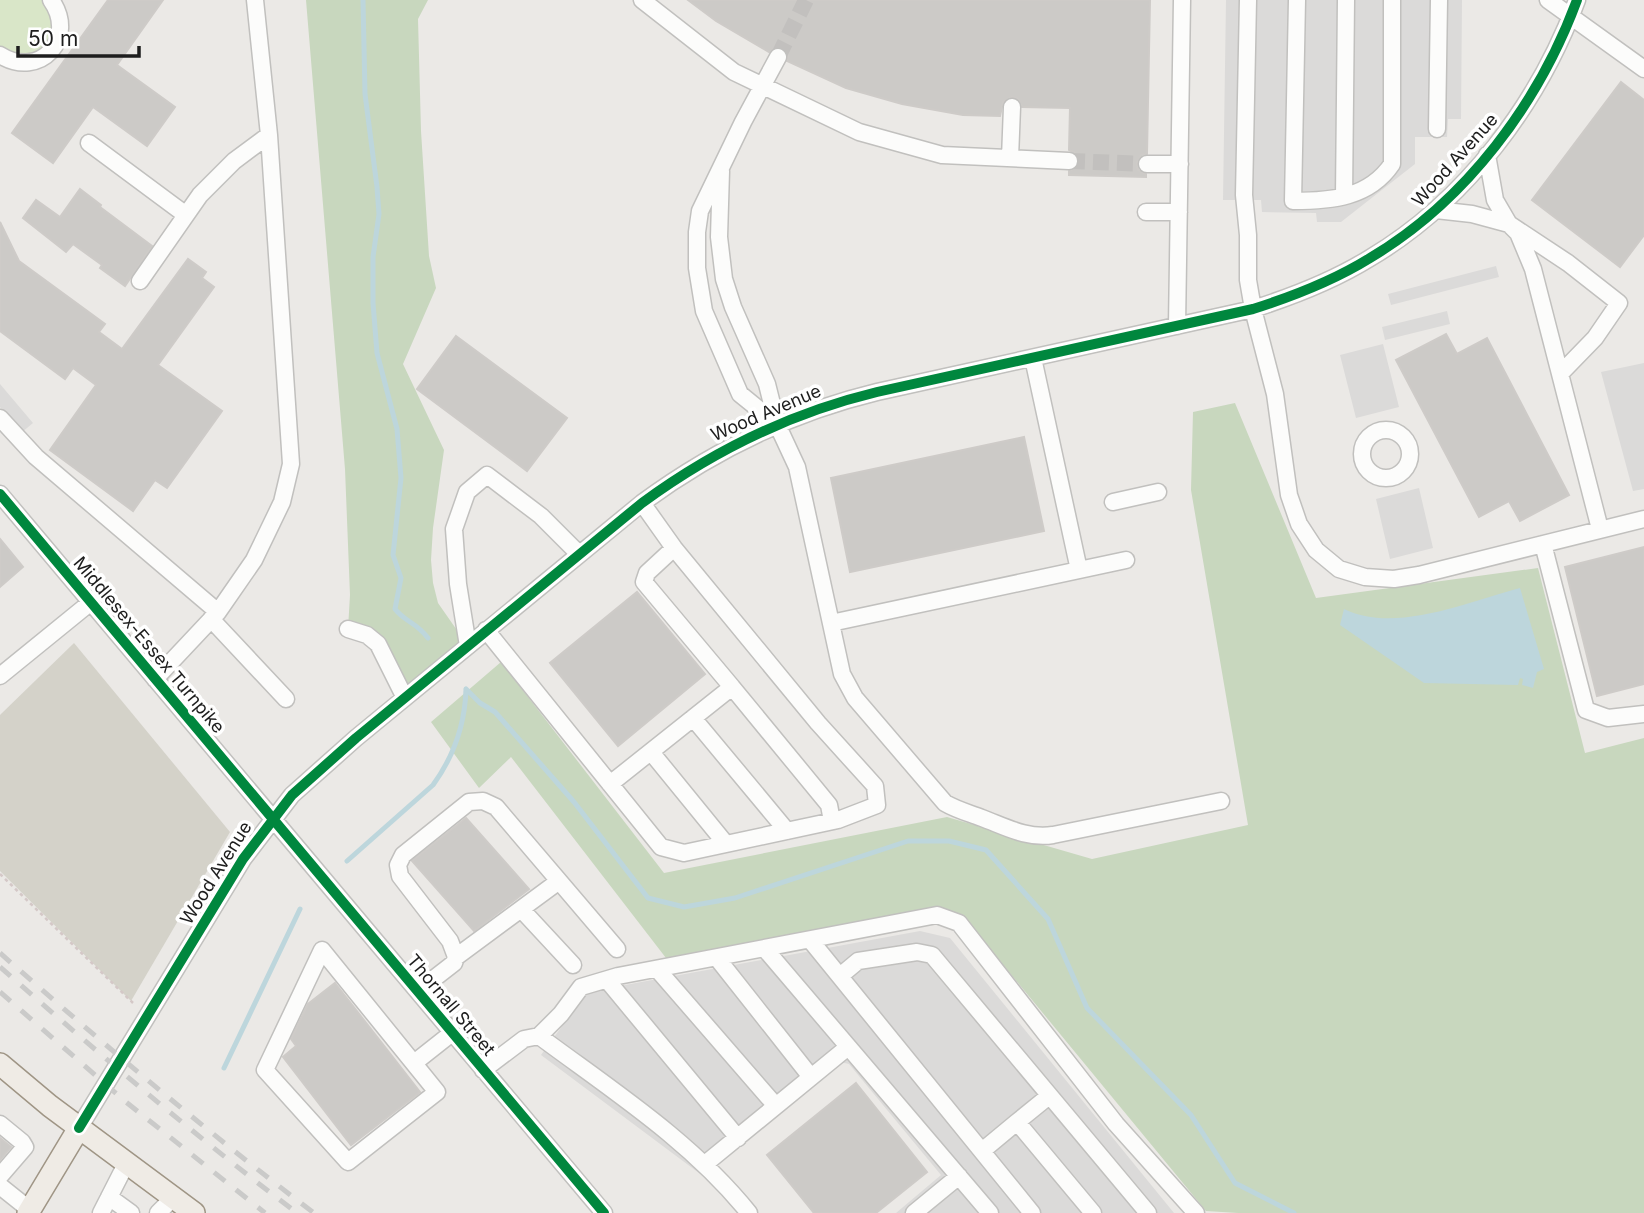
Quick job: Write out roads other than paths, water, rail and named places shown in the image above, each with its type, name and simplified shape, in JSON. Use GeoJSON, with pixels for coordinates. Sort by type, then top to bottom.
{"type":"FeatureCollection","features":[{"type":"Feature","properties":{"kind":"main road"},"geometry":{"type":"LineString","coordinates":[[0,1064],[79,1128],[194,1213]]}},
{"type":"Feature","properties":{"kind":"main road","name":"Wood Avenue"},"geometry":{"type":"LineString","coordinates":[[29,1211],[79,1128]]}},
{"type":"Feature","properties":{"kind":"street"},"geometry":{"type":"LineString","coordinates":[[0,55],[9,61],[22,64],[35,62],[55,47],[61,22],[58,9],[51,0]]}},
{"type":"Feature","properties":{"kind":"street"},"geometry":{"type":"LineString","coordinates":[[155,678],[215,615],[254,560],[282,502],[291,464],[269,135],[255,0]]}},
{"type":"Feature","properties":{"kind":"street"},"geometry":{"type":"LineString","coordinates":[[642,0],[734,72],[859,132],[943,155],[1069,161]]}},
{"type":"Feature","properties":{"kind":"street"},"geometry":{"type":"LineString","coordinates":[[1177,326],[1182,0]]}},
{"type":"Feature","properties":{"kind":"street"},"geometry":{"type":"LineString","coordinates":[[1248,0],[1244,195],[1248,280],[1275,394],[1289,495],[1298,524],[1316,550],[1339,569],[1365,577],[1394,579],[1644,519]]}},
{"type":"Feature","properties":{"kind":"street"},"geometry":{"type":"LineString","coordinates":[[1297,0],[1293,201],[1329,201],[1359,192],[1383,177],[1392,164],[1392,0]]}},
{"type":"Feature","properties":{"kind":"street"},"geometry":{"type":"LineString","coordinates":[[1344,196],[1346,0]]}},
{"type":"Feature","properties":{"kind":"street"},"geometry":{"type":"LineString","coordinates":[[1437,129],[1439,0]]}},
{"type":"Feature","properties":{"kind":"street"},"geometry":{"type":"LineString","coordinates":[[1548,0],[1644,69]]}},
{"type":"Feature","properties":{"kind":"street","name":"Wood Avenue"},"geometry":{"type":"LineString","coordinates":[[79,1128],[243,859],[272,819],[313,774],[642,503],[740,440],[820,407],[859,396],[1253,309],[1293,296],[1356,267],[1406,235],[1436,210],[1487,155],[1537,85],[1558,48],[1577,0]]}},
{"type":"Feature","properties":{"kind":"street"},"geometry":{"type":"LineString","coordinates":[[777,424],[740,394],[707,318],[698,284],[697,232],[700,211],[778,57]]}},
{"type":"Feature","properties":{"kind":"street"},"geometry":{"type":"LineString","coordinates":[[1010,158],[1013,107]]}},
{"type":"Feature","properties":{"kind":"street"},"geometry":{"type":"LineString","coordinates":[[140,281],[200,195],[234,161],[269,135]]}},
{"type":"Feature","properties":{"kind":"street"},"geometry":{"type":"LineString","coordinates":[[89,143],[186,215]]}},
{"type":"Feature","properties":{"kind":"street"},"geometry":{"type":"LineString","coordinates":[[1487,155],[1495,200],[1509,224],[1518,233],[1533,269],[1600,529]]}},
{"type":"Feature","properties":{"kind":"street"},"geometry":{"type":"LineString","coordinates":[[1147,164],[1180,164]]}},
{"type":"Feature","properties":{"kind":"street"},"geometry":{"type":"LineString","coordinates":[[721,171],[720,251],[733,307],[767,384],[777,424],[797,467],[842,674],[849,690],[939,797],[953,807],[1013,830],[1046,836],[1221,801]]}},
{"type":"Feature","properties":{"kind":"street"},"geometry":{"type":"LineString","coordinates":[[1436,210],[1472,214],[1509,224],[1568,263],[1619,303],[1595,338],[1560,374]]}},
{"type":"Feature","properties":{"kind":"street"},"geometry":{"type":"LineString","coordinates":[[1146,212],[1179,212]]}},
{"type":"Feature","properties":{"kind":"street"},"geometry":{"type":"LineString","coordinates":[[1533,269],[1552,263],[1568,263]]}},
{"type":"Feature","properties":{"kind":"street"},"geometry":{"type":"LineString","coordinates":[[707,318],[733,307]]}},
{"type":"Feature","properties":{"kind":"street"},"geometry":{"type":"LineString","coordinates":[[1033,358],[1079,570]]}},
{"type":"Feature","properties":{"kind":"street"},"geometry":{"type":"LineString","coordinates":[[0,418],[36,457],[215,615],[286,699]]}},
{"type":"Feature","properties":{"kind":"street"},"geometry":{"type":"LineString","coordinates":[[468,646],[458,584],[454,529],[467,492],[486,475],[541,516],[579,554]]}},
{"type":"Feature","properties":{"kind":"street"},"geometry":{"type":"LineString","coordinates":[[1113,502],[1158,492]]}},
{"type":"Feature","properties":{"kind":"street","name":"Middlesex-Essex Turnpike"},"geometry":{"type":"LineString","coordinates":[[0,494],[272,819]]}},
{"type":"Feature","properties":{"kind":"street"},"geometry":{"type":"LineString","coordinates":[[486,630],[661,847],[684,853],[832,821],[877,805],[875,786],[818,723],[674,548],[642,503]]}},
{"type":"Feature","properties":{"kind":"street"},"geometry":{"type":"LineString","coordinates":[[1543,544],[1586,710],[1608,718],[1644,714]]}},
{"type":"Feature","properties":{"kind":"street"},"geometry":{"type":"LineString","coordinates":[[674,548],[647,573],[644,582],[829,805],[832,821]]}},
{"type":"Feature","properties":{"kind":"street"},"geometry":{"type":"LineString","coordinates":[[831,623],[1126,560]]}},
{"type":"Feature","properties":{"kind":"street"},"geometry":{"type":"LineString","coordinates":[[0,676],[91,602]]}},
{"type":"Feature","properties":{"kind":"street"},"geometry":{"type":"LineString","coordinates":[[348,629],[367,635],[377,644],[405,698]]}},
{"type":"Feature","properties":{"kind":"street"},"geometry":{"type":"LineString","coordinates":[[610,784],[732,687]]}},
{"type":"Feature","properties":{"kind":"street"},"geometry":{"type":"LineString","coordinates":[[693,718],[787,831]]}},
{"type":"Feature","properties":{"kind":"street"},"geometry":{"type":"LineString","coordinates":[[651,752],[726,844]]}},
{"type":"Feature","properties":{"kind":"street"},"geometry":{"type":"LineString","coordinates":[[456,957],[450,941],[400,876],[398,865],[403,855],[469,802],[483,801],[496,807],[617,949]]}},
{"type":"Feature","properties":{"kind":"street","name":"Thornall Street"},"geometry":{"type":"LineString","coordinates":[[272,819],[604,1213]]}},
{"type":"Feature","properties":{"kind":"street"},"geometry":{"type":"LineString","coordinates":[[418,992],[454,963],[456,957],[559,881]]}},
{"type":"Feature","properties":{"kind":"street"},"geometry":{"type":"LineString","coordinates":[[521,909],[573,964]]}},
{"type":"Feature","properties":{"kind":"street"},"geometry":{"type":"LineString","coordinates":[[483,1070],[524,1038],[539,1036],[561,1014],[581,987],[657,969],[937,915],[959,923],[1116,1124],[1196,1213]]}},
{"type":"Feature","properties":{"kind":"street"},"geometry":{"type":"LineString","coordinates":[[811,941],[1032,1213]]}},
{"type":"Feature","properties":{"kind":"street"},"geometry":{"type":"LineString","coordinates":[[765,949],[990,1213]]}},
{"type":"Feature","properties":{"kind":"street"},"geometry":{"type":"LineString","coordinates":[[322,950],[414,1063],[437,1091],[348,1162],[265,1070],[322,950]]}},
{"type":"Feature","properties":{"kind":"street"},"geometry":{"type":"LineString","coordinates":[[840,976],[858,961],[917,952],[932,955],[1148,1213]]}},
{"type":"Feature","properties":{"kind":"street"},"geometry":{"type":"LineString","coordinates":[[717,958],[811,1077]]}},
{"type":"Feature","properties":{"kind":"street"},"geometry":{"type":"LineString","coordinates":[[657,969],[776,1106]]}},
{"type":"Feature","properties":{"kind":"street"},"geometry":{"type":"LineString","coordinates":[[607,980],[738,1138]]}},
{"type":"Feature","properties":{"kind":"street"},"geometry":{"type":"LineString","coordinates":[[414,1063],[452,1034]]}},
{"type":"Feature","properties":{"kind":"street"},"geometry":{"type":"LineString","coordinates":[[539,1036],[664,1129],[705,1164],[749,1213]]}},
{"type":"Feature","properties":{"kind":"street"},"geometry":{"type":"LineString","coordinates":[[705,1164],[848,1047]]}},
{"type":"Feature","properties":{"kind":"street"},"geometry":{"type":"LineString","coordinates":[[982,1151],[1049,1096]]}},
{"type":"Feature","properties":{"kind":"street"},"geometry":{"type":"LineString","coordinates":[[1017,1122],[1093,1213]]}},
{"type":"Feature","properties":{"kind":"street"},"geometry":{"type":"LineString","coordinates":[[0,1124],[25,1147],[0,1176]]}},
{"type":"Feature","properties":{"kind":"street"},"geometry":{"type":"LineString","coordinates":[[101,1213],[126,1164]]}},
{"type":"Feature","properties":{"kind":"street"},"geometry":{"type":"LineString","coordinates":[[921,1211],[959,1177]]}},
{"type":"Feature","properties":{"kind":"street"},"geometry":{"type":"LineString","coordinates":[[0,1186],[29,1211]]}},
{"type":"Feature","properties":{"kind":"street"},"geometry":{"type":"LineString","coordinates":[[109,1197],[131,1213]]}},
{"type":"Feature","properties":{"kind":"street"},"geometry":{"type":"LineString","coordinates":[[158,1213],[173,1198]]}},
{"type":"Feature","properties":{"kind":"water"},"geometry":{"type":"Polygon","coordinates":[[[1520,588],[1544,669],[1537,672],[1533,688],[1522,685],[1523,679],[1520,678],[1518,685],[1424,683],[1340,625],[1344,609],[1364,616],[1408,617],[1455,607],[1520,588]]]}},
{"type":"Feature","properties":{"kind":"waterway"},"geometry":{"type":"LineString","coordinates":[[363,0],[365,94],[379,214],[373,257],[373,303],[377,353],[397,429],[401,478],[393,555],[401,578],[395,609],[428,638]]}},
{"type":"Feature","properties":{"kind":"waterway"},"geometry":{"type":"LineString","coordinates":[[466,689],[480,703],[495,712],[574,802],[648,898],[684,907],[735,898],[908,841],[949,841],[986,850],[1048,919],[1087,1008],[1191,1115],[1235,1183],[1294,1213]]}},
{"type":"Feature","properties":{"kind":"waterway"},"geometry":{"type":"LineString","coordinates":[[347,861],[433,785],[457,740],[466,689]]}},
{"type":"Feature","properties":{"kind":"waterway"},"geometry":{"type":"LineString","coordinates":[[224,1068],[300,909]]}},
{"type":"Feature","properties":{"kind":"tunnel"},"geometry":{"type":"LineString","coordinates":[[778,57],[806,0]]}},
{"type":"Feature","properties":{"kind":"tunnel"},"geometry":{"type":"LineString","coordinates":[[1069,161],[1147,164]]}},
{"type":"Feature","properties":{"kind":"railway"},"geometry":{"type":"LineString","coordinates":[[0,953],[155,1086],[314,1213]]}},
{"type":"Feature","properties":{"kind":"railway"},"geometry":{"type":"LineString","coordinates":[[0,967],[146,1093],[297,1213]]}},
{"type":"Feature","properties":{"kind":"railway"},"geometry":{"type":"LineString","coordinates":[[0,992],[126,1102],[265,1213]]}}]}
